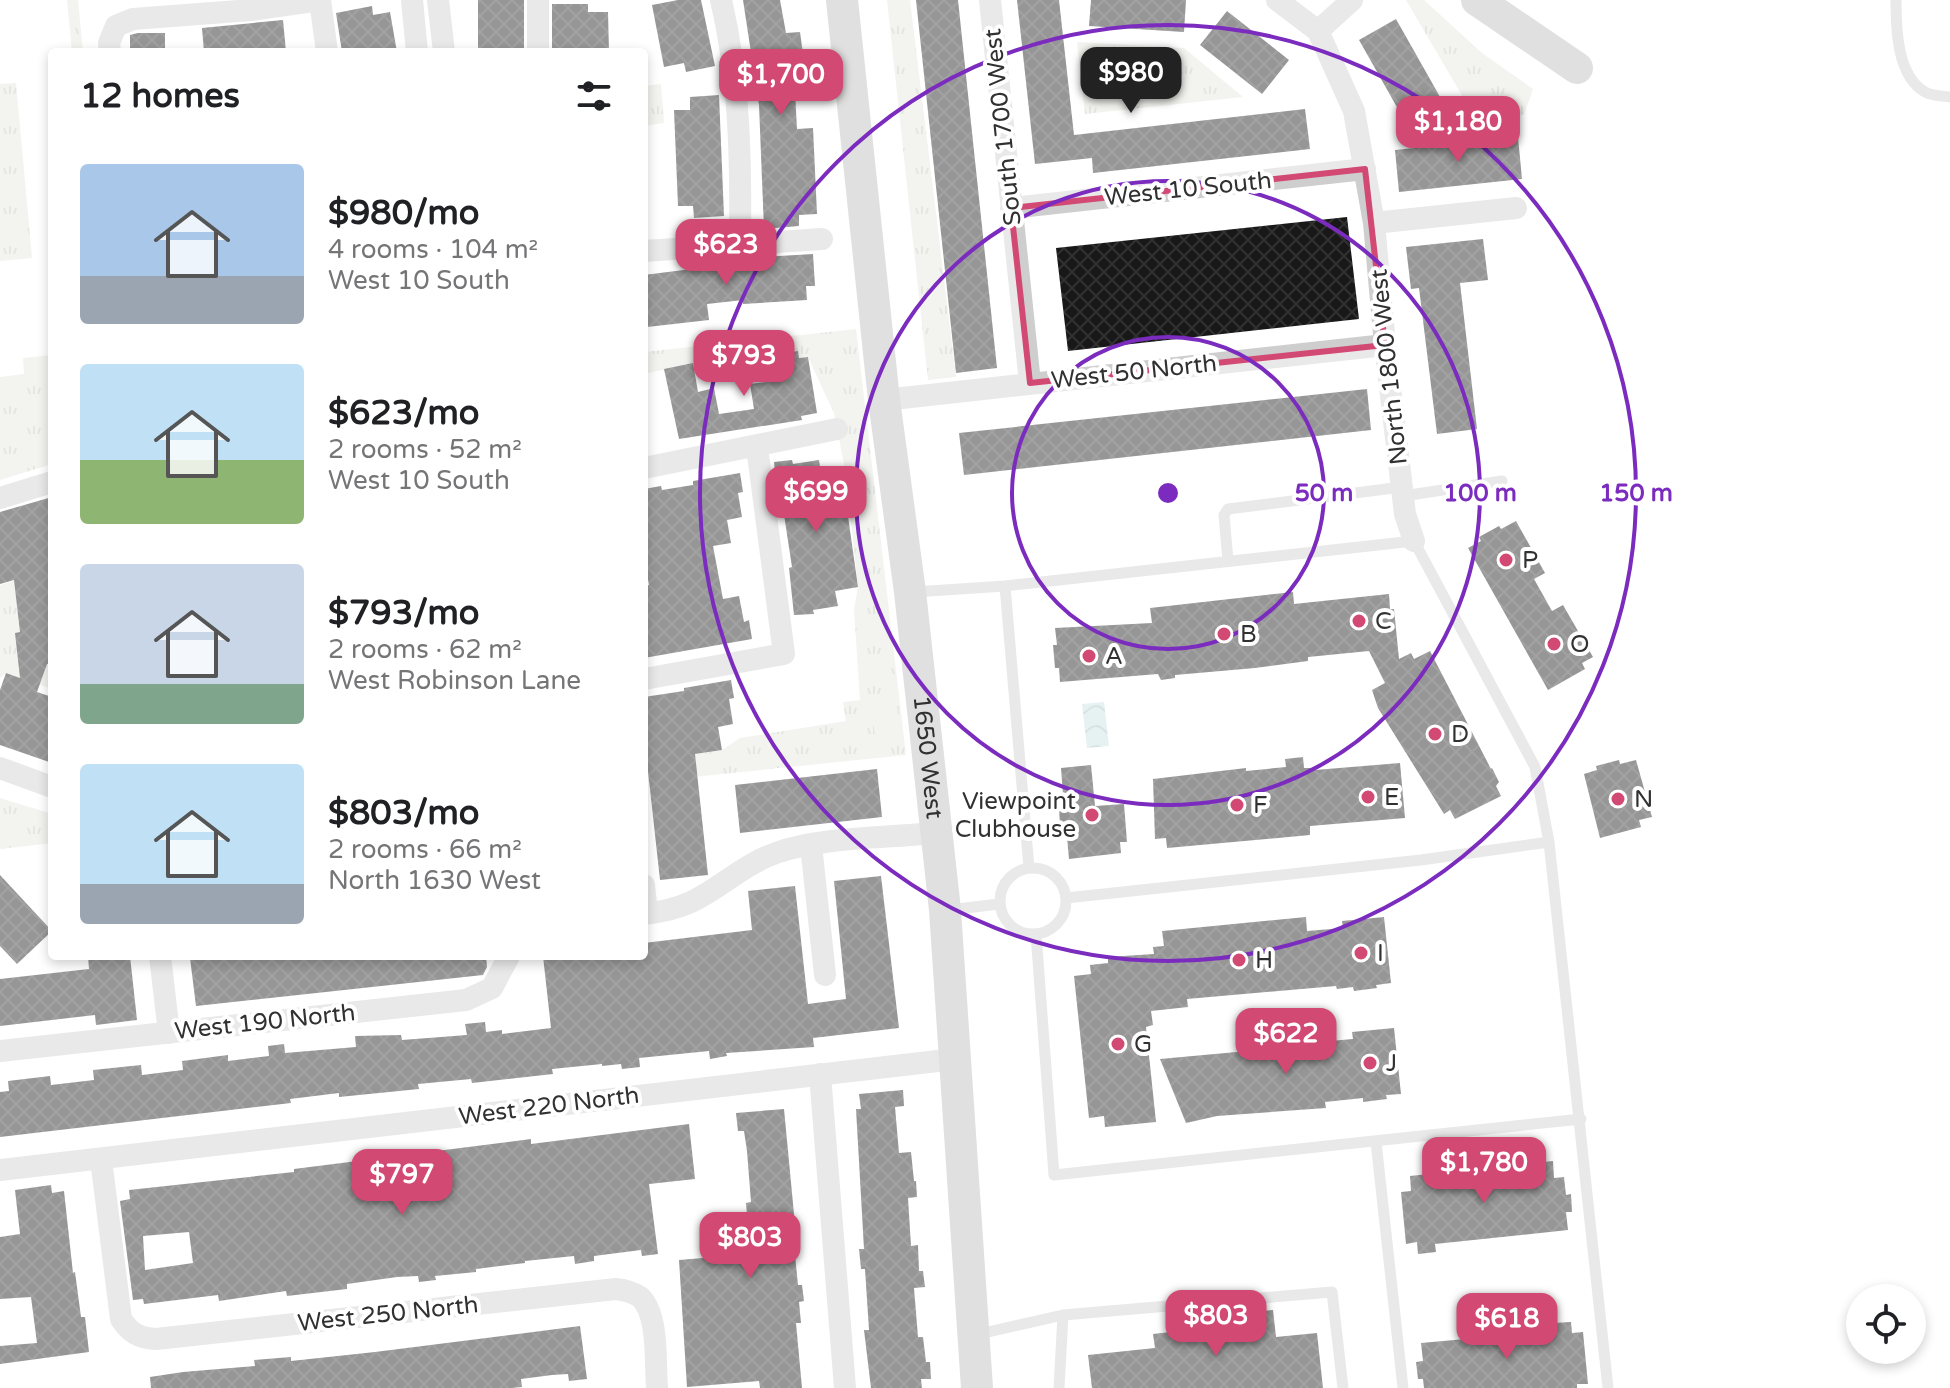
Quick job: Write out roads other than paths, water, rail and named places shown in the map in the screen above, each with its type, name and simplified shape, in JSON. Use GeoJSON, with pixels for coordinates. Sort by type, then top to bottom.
{"type":"FeatureCollection","features":[{"type":"Feature","properties":{"kind":"street"},"geometry":{"type":"LineString","coordinates":[[110,48],[116,26],[133,19],[251,10],[320,0],[326,48]]}},
{"type":"Feature","properties":{"kind":"street"},"geometry":{"type":"LineString","coordinates":[[412,0],[417,48]]}},
{"type":"Feature","properties":{"kind":"street"},"geometry":{"type":"LineString","coordinates":[[438,0],[444,48]]}},
{"type":"Feature","properties":{"kind":"street"},"geometry":{"type":"LineString","coordinates":[[538,0],[538,48]]}},
{"type":"Feature","properties":{"kind":"street"},"geometry":{"type":"LineString","coordinates":[[721,0],[736,71],[741,165],[740,244]]}},
{"type":"Feature","properties":{"kind":"street","name":"1650 West"},"geometry":{"type":"LineString","coordinates":[[842,0],[884,400],[910,592],[934,833],[945,910],[977,1388]]}},
{"type":"Feature","properties":{"kind":"street","name":"South 1700 West"},"geometry":{"type":"LineString","coordinates":[[990,0],[1030,383]]}},
{"type":"Feature","properties":{"kind":"street"},"geometry":{"type":"LineString","coordinates":[[1277,0],[1318,31],[1352,0]]}},
{"type":"Feature","properties":{"kind":"street"},"geometry":{"type":"LineString","coordinates":[[1477,0],[1577,68]]}},
{"type":"Feature","properties":{"kind":"street","name":"North 1800 West"},"geometry":{"type":"LineString","coordinates":[[1318,31],[1354,111],[1365,169],[1374,223],[1402,492],[1414,541]]}},
{"type":"Feature","properties":{"kind":"street","name":"West 10 South"},"geometry":{"type":"LineString","coordinates":[[1011,208],[1365,169]]}},
{"type":"Feature","properties":{"kind":"street"},"geometry":{"type":"LineString","coordinates":[[1374,223],[1516,208]]}},
{"type":"Feature","properties":{"kind":"street"},"geometry":{"type":"LineString","coordinates":[[648,251],[822,239]]}},
{"type":"Feature","properties":{"kind":"street","name":"West 50 North"},"geometry":{"type":"LineString","coordinates":[[884,400],[1385,345]]}},
{"type":"Feature","properties":{"kind":"street"},"geometry":{"type":"LineString","coordinates":[[648,467],[837,429]]}},
{"type":"Feature","properties":{"kind":"street"},"geometry":{"type":"LineString","coordinates":[[648,678],[784,654],[757,447]]}},
{"type":"Feature","properties":{"kind":"street"},"geometry":{"type":"LineString","coordinates":[[0,498],[48,483]]}},
{"type":"Feature","properties":{"kind":"street"},"geometry":{"type":"LineString","coordinates":[[0,768],[48,786]]}},
{"type":"Feature","properties":{"kind":"street"},"geometry":{"type":"LineString","coordinates":[[648,914],[669,911],[694,901],[755,861],[779,852],[811,845],[934,833]]}},
{"type":"Feature","properties":{"kind":"street"},"geometry":{"type":"LineString","coordinates":[[811,845],[825,975]]}},
{"type":"Feature","properties":{"kind":"street"},"geometry":{"type":"LineString","coordinates":[[160,960],[169,1033]]}},
{"type":"Feature","properties":{"kind":"street","name":"West 190 North"},"geometry":{"type":"LineString","coordinates":[[0,1051],[466,1000],[492,988],[507,960]]}},
{"type":"Feature","properties":{"kind":"street","name":"West 220 North"},"geometry":{"type":"LineString","coordinates":[[0,1170],[955,1059]]}},
{"type":"Feature","properties":{"kind":"street"},"geometry":{"type":"LineString","coordinates":[[820,1074],[845,1388]]}},
{"type":"Feature","properties":{"kind":"street","name":"West 250 North"},"geometry":{"type":"LineString","coordinates":[[101,1159],[121,1319],[136,1335],[156,1339],[616,1289],[638,1296],[652,1318],[657,1388]]}},
{"type":"Feature","properties":{"kind":"lane"},"geometry":{"type":"LineString","coordinates":[[1896,0],[1899,37],[1909,77],[1926,93],[1950,97]]}},
{"type":"Feature","properties":{"kind":"lane"},"geometry":{"type":"LineString","coordinates":[[1228,561],[1224,515],[1228,509],[1502,481]]}},
{"type":"Feature","properties":{"kind":"lane"},"geometry":{"type":"LineString","coordinates":[[910,592],[1005,586],[1414,541],[1535,767],[1549,842],[1608,1388]]}},
{"type":"Feature","properties":{"kind":"lane"},"geometry":{"type":"LineString","coordinates":[[1005,586],[1029,868]]}},
{"type":"Feature","properties":{"kind":"lane"},"geometry":{"type":"LineString","coordinates":[[1066,898],[1436,858],[1549,842]]}},
{"type":"Feature","properties":{"kind":"lane"},"geometry":{"type":"LineString","coordinates":[[1029,868],[1038,868],[1054,875],[1066,898],[1059,922],[1036,934],[1026,934],[1008,923],[999,904],[1004,884],[1011,876],[1029,868]]}},
{"type":"Feature","properties":{"kind":"lane"},"geometry":{"type":"LineString","coordinates":[[945,910],[999,904]]}},
{"type":"Feature","properties":{"kind":"lane"},"geometry":{"type":"LineString","coordinates":[[1036,934],[1054,1175],[1581,1119]]}},
{"type":"Feature","properties":{"kind":"lane"},"geometry":{"type":"LineString","coordinates":[[1376,1142],[1403,1388]]}},
{"type":"Feature","properties":{"kind":"lane"},"geometry":{"type":"LineString","coordinates":[[974,1336],[1063,1315],[1332,1292],[1343,1388]]}},
{"type":"Feature","properties":{"kind":"lane"},"geometry":{"type":"LineString","coordinates":[[1059,1388],[1063,1315]]}},
{"type":"Feature","properties":{"kind":"water"},"geometry":{"type":"Polygon","coordinates":[[[1104,702],[1109,746],[1087,748],[1082,704],[1104,702]]]}},
{"type":"Feature","properties":{"kind":"place","name":"P"},"geometry":{"type":"Point","coordinates":[1506,560]}},
{"type":"Feature","properties":{"kind":"place","name":"C"},"geometry":{"type":"Point","coordinates":[1359,621]}},
{"type":"Feature","properties":{"kind":"place","name":"B"},"geometry":{"type":"Point","coordinates":[1224,634]}},
{"type":"Feature","properties":{"kind":"place","name":"O"},"geometry":{"type":"Point","coordinates":[1554,644]}},
{"type":"Feature","properties":{"kind":"place","name":"A"},"geometry":{"type":"Point","coordinates":[1089,656]}},
{"type":"Feature","properties":{"kind":"place","name":"D"},"geometry":{"type":"Point","coordinates":[1435,734]}},
{"type":"Feature","properties":{"kind":"place","name":"E"},"geometry":{"type":"Point","coordinates":[1368,797]}},
{"type":"Feature","properties":{"kind":"place","name":"N"},"geometry":{"type":"Point","coordinates":[1618,799]}},
{"type":"Feature","properties":{"kind":"place","name":"F"},"geometry":{"type":"Point","coordinates":[1237,805]}},
{"type":"Feature","properties":{"kind":"place","name":"Viewpoint Clubhouse"},"geometry":{"type":"Point","coordinates":[1092,815]}},
{"type":"Feature","properties":{"kind":"place","name":"I"},"geometry":{"type":"Point","coordinates":[1361,953]}},
{"type":"Feature","properties":{"kind":"place","name":"H"},"geometry":{"type":"Point","coordinates":[1239,960]}},
{"type":"Feature","properties":{"kind":"place","name":"G"},"geometry":{"type":"Point","coordinates":[1118,1044]}},
{"type":"Feature","properties":{"kind":"place","name":"J"},"geometry":{"type":"Point","coordinates":[1370,1063]}}]}
